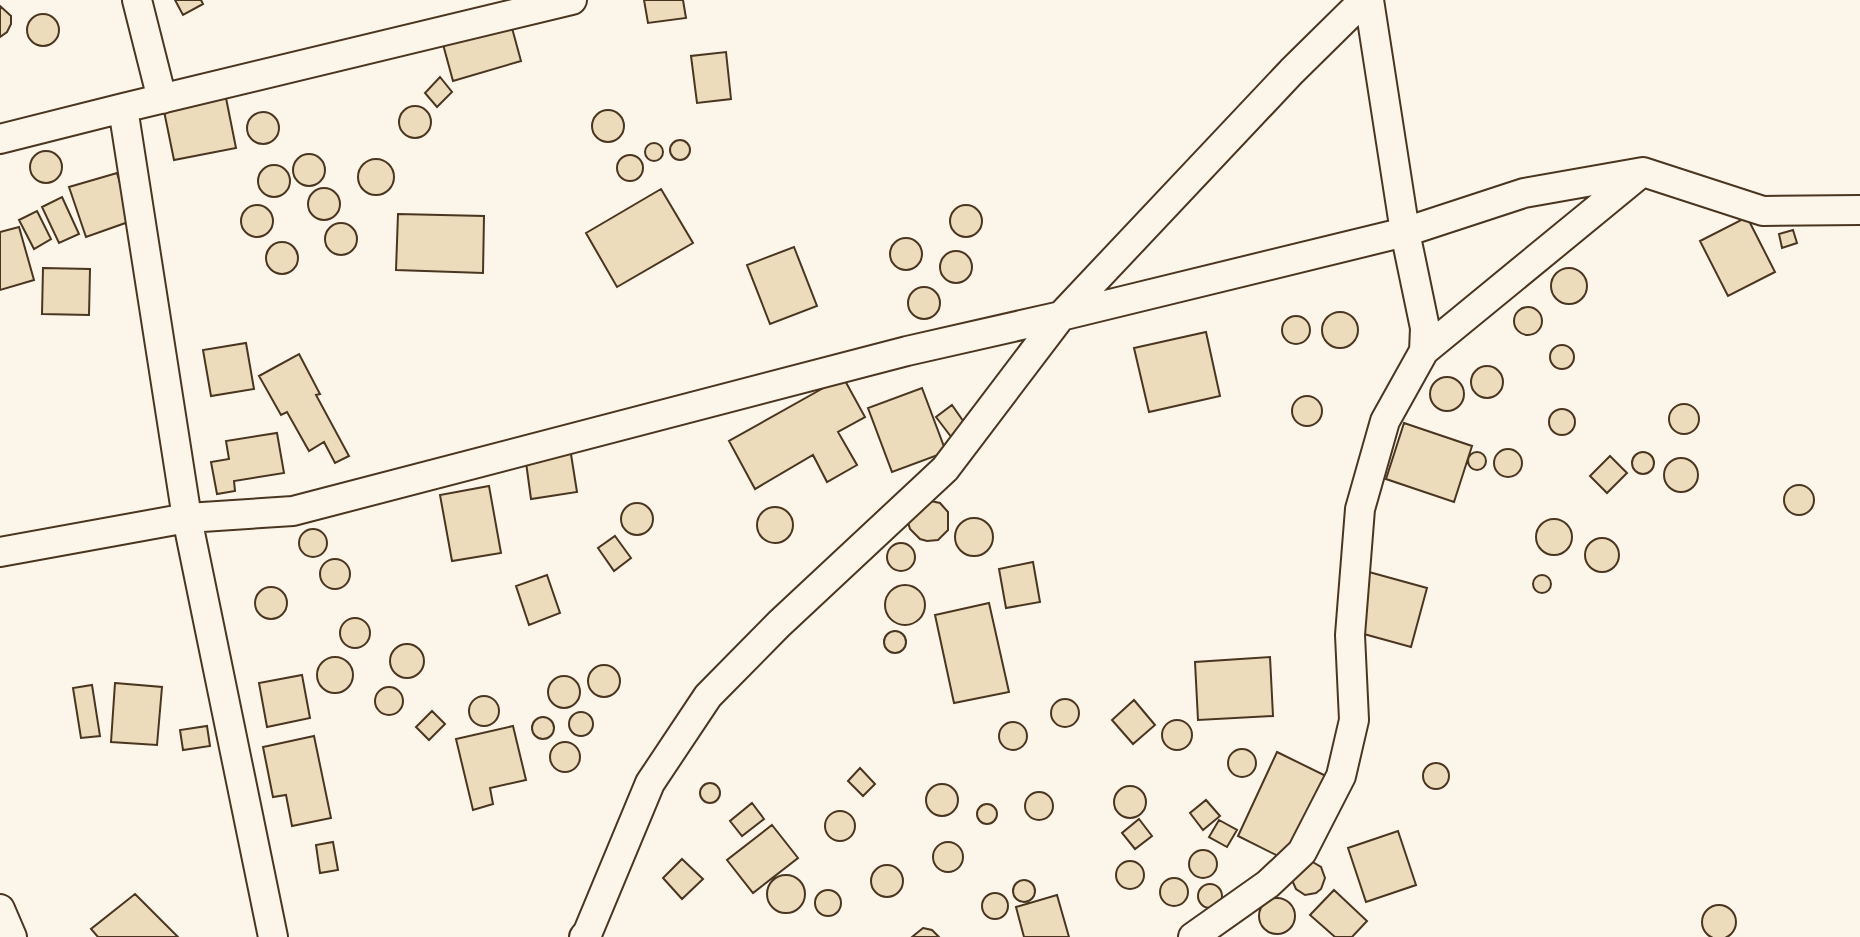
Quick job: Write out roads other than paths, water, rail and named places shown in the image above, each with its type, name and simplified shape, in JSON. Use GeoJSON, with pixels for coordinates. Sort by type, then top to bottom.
{"type":"FeatureCollection","features":[{"type":"Feature","properties":{"kind":"street"},"geometry":{"type":"LineString","coordinates":[[137,0],[162,99]]}},
{"type":"Feature","properties":{"kind":"street"},"geometry":{"type":"LineString","coordinates":[[0,139],[542,4],[572,0]]}},
{"type":"Feature","properties":{"kind":"street"},"geometry":{"type":"LineString","coordinates":[[1367,0],[1405,232],[1425,328],[1424,351]]}},
{"type":"Feature","properties":{"kind":"street"},"geometry":{"type":"LineString","coordinates":[[584,937],[650,783],[708,696],[779,624],[945,469],[1061,316],[1292,71],[1367,0]]}},
{"type":"Feature","properties":{"kind":"street"},"geometry":{"type":"LineString","coordinates":[[123,107],[187,518],[273,937]]}},
{"type":"Feature","properties":{"kind":"street"},"geometry":{"type":"LineString","coordinates":[[1193,937],[1268,884],[1302,852],[1341,776],[1354,720],[1350,635],[1360,509],[1385,421],[1424,351],[1643,172]]}},
{"type":"Feature","properties":{"kind":"street"},"geometry":{"type":"LineString","coordinates":[[0,552],[187,518],[293,511],[893,355],[1405,232],[1524,192],[1643,172],[1763,211],[1860,210]]}},
{"type":"Feature","properties":{"kind":"street"},"geometry":{"type":"LineString","coordinates":[[0,909],[12,937]]}}]}
